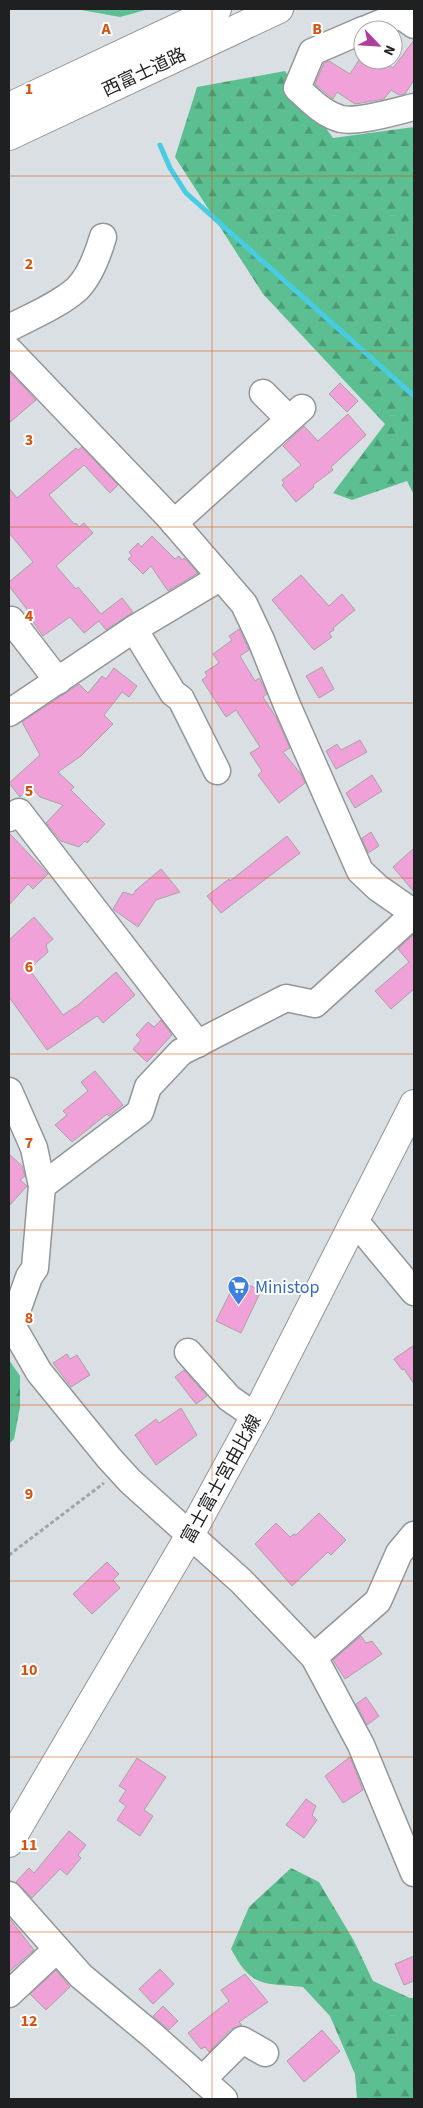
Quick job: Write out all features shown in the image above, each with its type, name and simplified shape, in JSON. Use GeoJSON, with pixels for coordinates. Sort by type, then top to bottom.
{"type":"FeatureCollection","features":[{"type":"Feature","properties":{"kind":"main road","name":"西富士道路"},"geometry":{"type":"LineString","coordinates":[[9,107],[217,9]]}},
{"type":"Feature","properties":{"kind":"main road","name":"西富士道路"},"geometry":{"type":"LineString","coordinates":[[9,136],[279,9]]}},
{"type":"Feature","properties":{"kind":"main road","name":"富士富士宮由比線"},"geometry":{"type":"LineString","coordinates":[[9,1843],[190,1535],[255,1416],[414,1104]]}},
{"type":"Feature","properties":{"kind":"street"},"geometry":{"type":"LineString","coordinates":[[388,20],[400,15],[414,25]]}},
{"type":"Feature","properties":{"kind":"street"},"geometry":{"type":"LineString","coordinates":[[353,34],[312,52],[297,88],[318,107],[342,119],[374,117],[414,108]]}},
{"type":"Feature","properties":{"kind":"street"},"geometry":{"type":"LineString","coordinates":[[9,328],[77,288],[95,261],[103,237]]}},
{"type":"Feature","properties":{"kind":"street"},"geometry":{"type":"LineString","coordinates":[[9,350],[174,523],[244,604],[360,871],[378,888],[414,914],[315,1004],[286,998],[181,1052],[148,1087],[140,1112],[42,1186]]}},
{"type":"Feature","properties":{"kind":"street"},"geometry":{"type":"LineString","coordinates":[[174,523],[295,413],[263,394]]}},
{"type":"Feature","properties":{"kind":"street"},"geometry":{"type":"LineString","coordinates":[[9,713],[134,629],[221,577]]}},
{"type":"Feature","properties":{"kind":"street"},"geometry":{"type":"LineString","coordinates":[[11,620],[58,681]]}},
{"type":"Feature","properties":{"kind":"street"},"geometry":{"type":"LineString","coordinates":[[134,629],[173,692],[181,699],[217,771]]}},
{"type":"Feature","properties":{"kind":"street"},"geometry":{"type":"LineString","coordinates":[[9,818],[19,812],[198,1044]]}},
{"type":"Feature","properties":{"kind":"street"},"geometry":{"type":"LineString","coordinates":[[9,1091],[34,1148],[42,1186],[35,1268],[29,1277],[10,1324],[39,1372],[120,1470],[241,1581],[314,1657],[361,1745],[412,1864]]}},
{"type":"Feature","properties":{"kind":"street"},"geometry":{"type":"LineString","coordinates":[[355,1221],[414,1292]]}},
{"type":"Feature","properties":{"kind":"street"},"geometry":{"type":"LineString","coordinates":[[188,1352],[230,1398],[255,1416]]}},
{"type":"Feature","properties":{"kind":"street"},"geometry":{"type":"LineString","coordinates":[[314,1657],[378,1601],[399,1552],[414,1535]]}},
{"type":"Feature","properties":{"kind":"street"},"geometry":{"type":"LineString","coordinates":[[9,1895],[81,1976],[152,2035],[224,2099]]}},
{"type":"Feature","properties":{"kind":"street"},"geometry":{"type":"LineString","coordinates":[[9,1994],[57,1949]]}},
{"type":"Feature","properties":{"kind":"street"},"geometry":{"type":"LineString","coordinates":[[202,2080],[242,2040],[265,2053]]}},
{"type":"Feature","properties":{"kind":"path"},"geometry":{"type":"LineString","coordinates":[[9,1555],[120,1470]]}},
{"type":"Feature","properties":{"kind":"green space"},"geometry":{"type":"Polygon","coordinates":[[[76,9],[149,9],[120,17],[76,9]]]}},
{"type":"Feature","properties":{"kind":"green space"},"geometry":{"type":"Polygon","coordinates":[[[285,71],[333,138],[414,127],[414,495],[407,481],[352,500],[333,493],[385,424],[263,294],[175,157],[197,87],[285,71]]]}},
{"type":"Feature","properties":{"kind":"green space"},"geometry":{"type":"Polygon","coordinates":[[[9,1360],[20,1376],[20,1407],[14,1439],[9,1444],[9,1360]]]}},
{"type":"Feature","properties":{"kind":"green space"},"geometry":{"type":"Polygon","coordinates":[[[291,1868],[319,1882],[354,1941],[373,1981],[410,1998],[414,1998],[414,2099],[357,2099],[355,2074],[330,2016],[303,1987],[268,1984],[252,1977],[238,1962],[231,1949],[249,1907],[291,1868]]]}},
{"type":"Feature","properties":{"kind":"building"},"geometry":{"type":"Polygon","coordinates":[[[414,40],[414,80],[405,94],[399,95],[391,90],[384,99],[355,104],[337,92],[333,99],[315,84],[324,63],[329,61],[350,74],[353,69],[403,70],[403,55],[414,40]]]}},
{"type":"Feature","properties":{"kind":"building"},"geometry":{"type":"Polygon","coordinates":[[[9,371],[36,400],[9,423],[9,371]]]}},
{"type":"Feature","properties":{"kind":"building"},"geometry":{"type":"Polygon","coordinates":[[[340,383],[358,401],[347,412],[329,394],[340,383]]]}},
{"type":"Feature","properties":{"kind":"building"},"geometry":{"type":"Polygon","coordinates":[[[348,414],[366,435],[331,467],[333,470],[313,485],[314,487],[296,502],[282,485],[284,483],[282,480],[301,465],[283,446],[304,426],[318,441],[348,414]]]}},
{"type":"Feature","properties":{"kind":"building"},"geometry":{"type":"Polygon","coordinates":[[[82,447],[118,485],[110,493],[84,465],[49,495],[74,524],[76,523],[79,527],[84,523],[93,533],[56,566],[76,589],[78,587],[101,614],[122,598],[133,612],[106,630],[99,621],[84,633],[70,617],[43,636],[27,613],[29,612],[9,586],[9,582],[33,562],[9,533],[9,488],[17,498],[76,448],[78,450],[82,447]]]}},
{"type":"Feature","properties":{"kind":"building"},"geometry":{"type":"Polygon","coordinates":[[[152,536],[175,559],[179,556],[182,560],[184,558],[198,573],[168,591],[151,566],[143,574],[128,559],[132,556],[129,552],[138,543],[141,547],[152,536]]]}},
{"type":"Feature","properties":{"kind":"building"},"geometry":{"type":"Polygon","coordinates":[[[301,575],[329,606],[342,594],[355,610],[333,628],[334,630],[329,633],[332,637],[314,650],[272,600],[301,575]]]}},
{"type":"Feature","properties":{"kind":"building"},"geometry":{"type":"Polygon","coordinates":[[[239,629],[249,650],[240,656],[255,681],[259,678],[261,681],[267,694],[263,697],[277,719],[290,748],[283,752],[301,774],[305,783],[279,803],[258,775],[262,771],[250,753],[260,747],[236,710],[226,717],[202,680],[207,676],[205,672],[219,663],[213,654],[232,640],[229,636],[239,629]]]}},
{"type":"Feature","properties":{"kind":"building"},"geometry":{"type":"Polygon","coordinates":[[[322,667],[334,689],[319,698],[306,676],[322,667]]]}},
{"type":"Feature","properties":{"kind":"building"},"geometry":{"type":"Polygon","coordinates":[[[114,668],[137,686],[129,697],[122,692],[104,715],[113,724],[81,756],[58,772],[74,787],[71,790],[105,824],[87,843],[85,841],[79,847],[61,841],[46,823],[63,805],[40,797],[31,787],[20,797],[9,783],[40,755],[22,722],[79,684],[88,693],[102,676],[106,679],[114,668]]]}},
{"type":"Feature","properties":{"kind":"building"},"geometry":{"type":"Polygon","coordinates":[[[360,740],[367,752],[336,769],[326,751],[337,744],[341,750],[360,740]]]}},
{"type":"Feature","properties":{"kind":"building"},"geometry":{"type":"Polygon","coordinates":[[[372,775],[382,791],[355,808],[346,793],[372,775]]]}},
{"type":"Feature","properties":{"kind":"building"},"geometry":{"type":"Polygon","coordinates":[[[371,832],[379,846],[368,853],[362,838],[371,832]]]}},
{"type":"Feature","properties":{"kind":"building"},"geometry":{"type":"Polygon","coordinates":[[[9,833],[48,874],[33,889],[28,884],[9,905],[9,833]]]}},
{"type":"Feature","properties":{"kind":"building"},"geometry":{"type":"Polygon","coordinates":[[[287,836],[300,853],[221,913],[207,896],[229,879],[230,881],[287,836]]]}},
{"type":"Feature","properties":{"kind":"building"},"geometry":{"type":"Polygon","coordinates":[[[414,848],[414,892],[393,867],[414,848]]]}},
{"type":"Feature","properties":{"kind":"building"},"geometry":{"type":"Polygon","coordinates":[[[161,869],[180,892],[156,900],[138,927],[113,909],[123,892],[133,895],[136,890],[161,869]]]}},
{"type":"Feature","properties":{"kind":"building"},"geometry":{"type":"Polygon","coordinates":[[[34,917],[53,939],[46,945],[48,952],[29,969],[63,1015],[78,1005],[116,972],[135,995],[103,1023],[97,1016],[47,1050],[9,997],[9,940],[34,917]]]}},
{"type":"Feature","properties":{"kind":"building"},"geometry":{"type":"Polygon","coordinates":[[[414,934],[414,989],[391,1009],[375,991],[409,962],[398,949],[414,934]]]}},
{"type":"Feature","properties":{"kind":"building"},"geometry":{"type":"Polygon","coordinates":[[[161,1020],[172,1035],[147,1062],[133,1049],[141,1040],[136,1035],[148,1022],[154,1027],[161,1020]]]}},
{"type":"Feature","properties":{"kind":"building"},"geometry":{"type":"Polygon","coordinates":[[[95,1071],[123,1105],[109,1116],[107,1114],[72,1142],[55,1125],[67,1115],[63,1111],[88,1091],[81,1082],[95,1071]]]}},
{"type":"Feature","properties":{"kind":"building"},"geometry":{"type":"Polygon","coordinates":[[[9,1154],[22,1166],[25,1176],[20,1180],[27,1186],[9,1206],[9,1154]]]}},
{"type":"Feature","properties":{"kind":"building","name":"Ministop"},"geometry":{"type":"Polygon","coordinates":[[[237,1279],[261,1291],[241,1333],[216,1321],[237,1279]]]}},
{"type":"Feature","properties":{"kind":"building"},"geometry":{"type":"Polygon","coordinates":[[[414,1345],[414,1384],[404,1369],[402,1370],[394,1359],[414,1345]]]}},
{"type":"Feature","properties":{"kind":"building"},"geometry":{"type":"Polygon","coordinates":[[[67,1354],[70,1359],[77,1355],[90,1375],[71,1387],[53,1363],[67,1354]]]}},
{"type":"Feature","properties":{"kind":"building"},"geometry":{"type":"Polygon","coordinates":[[[184,1370],[207,1396],[196,1404],[175,1377],[184,1370]]]}},
{"type":"Feature","properties":{"kind":"building"},"geometry":{"type":"Polygon","coordinates":[[[181,1408],[197,1435],[156,1465],[135,1435],[156,1419],[159,1423],[181,1408]]]}},
{"type":"Feature","properties":{"kind":"building"},"geometry":{"type":"Polygon","coordinates":[[[319,1513],[346,1540],[331,1555],[328,1552],[292,1586],[255,1544],[276,1523],[290,1537],[294,1534],[296,1535],[319,1513]]]}},
{"type":"Feature","properties":{"kind":"building"},"geometry":{"type":"Polygon","coordinates":[[[107,1562],[119,1574],[113,1580],[120,1588],[92,1614],[73,1594],[107,1562]]]}},
{"type":"Feature","properties":{"kind":"building"},"geometry":{"type":"Polygon","coordinates":[[[361,1636],[366,1643],[372,1641],[382,1654],[345,1679],[333,1660],[361,1636]]]}},
{"type":"Feature","properties":{"kind":"building"},"geometry":{"type":"Polygon","coordinates":[[[366,1697],[379,1716],[367,1725],[356,1704],[366,1697]]]}},
{"type":"Feature","properties":{"kind":"building"},"geometry":{"type":"Polygon","coordinates":[[[350,1757],[363,1790],[343,1803],[325,1776],[350,1757]]]}},
{"type":"Feature","properties":{"kind":"building"},"geometry":{"type":"Polygon","coordinates":[[[137,1758],[166,1777],[144,1810],[153,1816],[140,1836],[117,1820],[126,1806],[119,1801],[126,1790],[119,1786],[137,1758]]]}},
{"type":"Feature","properties":{"kind":"building"},"geometry":{"type":"Polygon","coordinates":[[[306,1799],[316,1806],[312,1815],[317,1820],[304,1838],[286,1825],[306,1799]]]}},
{"type":"Feature","properties":{"kind":"building"},"geometry":{"type":"Polygon","coordinates":[[[69,1831],[86,1845],[78,1855],[81,1858],[67,1875],[60,1869],[32,1898],[16,1882],[29,1868],[34,1873],[69,1831]]]}},
{"type":"Feature","properties":{"kind":"building"},"geometry":{"type":"Polygon","coordinates":[[[9,1918],[34,1950],[9,1972],[9,1918]]]}},
{"type":"Feature","properties":{"kind":"building"},"geometry":{"type":"Polygon","coordinates":[[[414,1956],[414,1981],[404,1985],[395,1964],[414,1956]]]}},
{"type":"Feature","properties":{"kind":"building"},"geometry":{"type":"Polygon","coordinates":[[[160,1969],[174,1984],[153,2004],[139,1989],[160,1969]]]}},
{"type":"Feature","properties":{"kind":"building"},"geometry":{"type":"Polygon","coordinates":[[[56,1970],[70,1987],[46,2010],[30,1994],[56,1970]]]}},
{"type":"Feature","properties":{"kind":"building"},"geometry":{"type":"Polygon","coordinates":[[[245,1974],[268,2002],[239,2022],[242,2025],[231,2029],[209,2052],[205,2047],[201,2049],[188,2033],[229,2001],[221,1990],[245,1974]]]}},
{"type":"Feature","properties":{"kind":"building"},"geometry":{"type":"Polygon","coordinates":[[[163,2006],[178,2021],[169,2030],[153,2016],[163,2006]]]}},
{"type":"Feature","properties":{"kind":"building"},"geometry":{"type":"Polygon","coordinates":[[[322,2030],[340,2051],[304,2082],[287,2061],[322,2030]]]}},
{"type":"Feature","properties":{"kind":"waterway"},"geometry":{"type":"LineString","coordinates":[[160,145],[170,168],[186,193],[414,396]]}},
{"type":"Feature","properties":{"kind":"place","name":"Ministop"},"geometry":{"type":"Point","coordinates":[239,1306]}}]}
